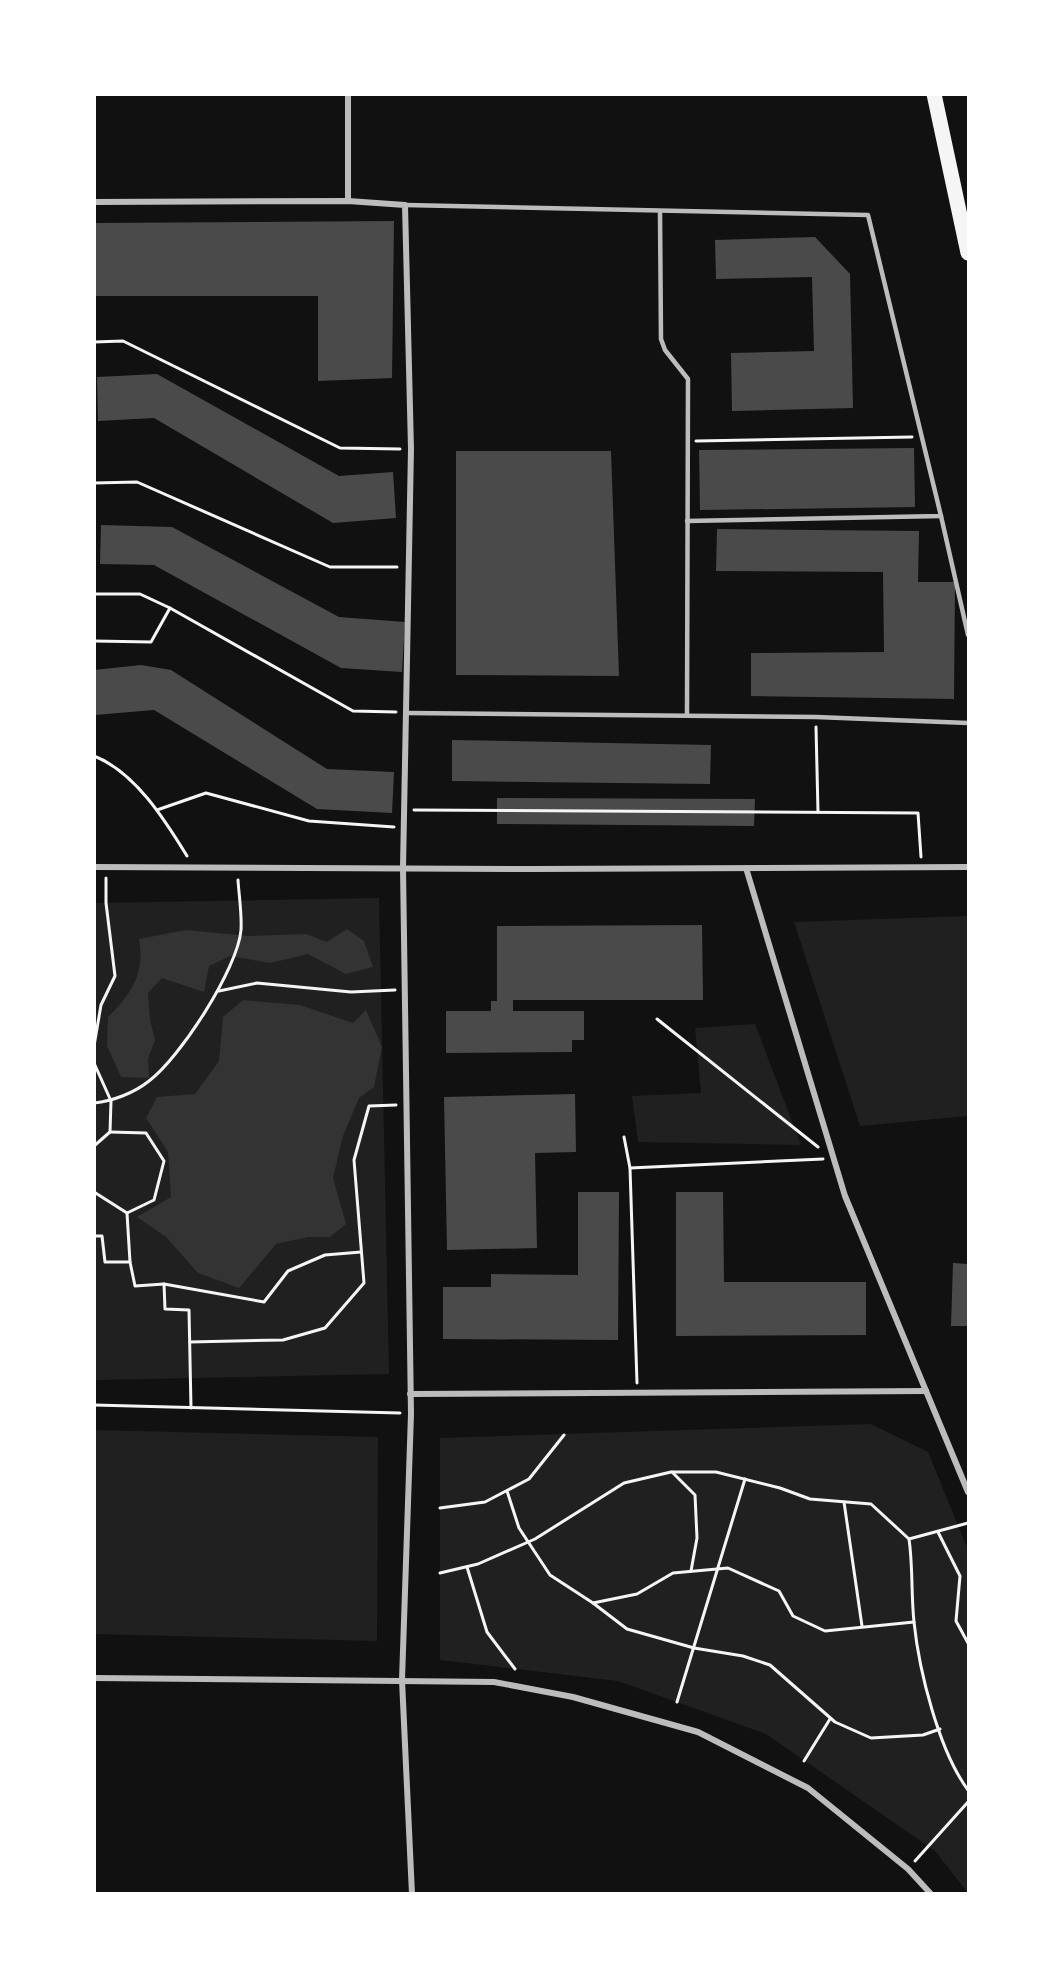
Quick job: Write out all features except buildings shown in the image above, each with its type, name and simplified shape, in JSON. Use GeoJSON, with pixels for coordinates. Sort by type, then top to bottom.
{"type":"FeatureCollection","features":[{"type":"Feature","properties":{"kind":"main road"},"geometry":{"type":"LineString","coordinates":[[934,94],[969,253]]}},
{"type":"Feature","properties":{"kind":"street"},"geometry":{"type":"LineString","coordinates":[[348,94],[348,201]]}},
{"type":"Feature","properties":{"kind":"street"},"geometry":{"type":"LineString","coordinates":[[94,202],[348,201],[405,206],[411,449],[406,828],[403,868],[407,989],[411,1414],[402,1680],[412,1893]]}},
{"type":"Feature","properties":{"kind":"street"},"geometry":{"type":"LineString","coordinates":[[94,867],[969,867]]}},
{"type":"Feature","properties":{"kind":"street"},"geometry":{"type":"LineString","coordinates":[[746,868],[844,1196],[969,1492]]}},
{"type":"Feature","properties":{"kind":"street"},"geometry":{"type":"LineString","coordinates":[[410,1394],[926,1391]]}},
{"type":"Feature","properties":{"kind":"street"},"geometry":{"type":"LineString","coordinates":[[94,1678],[494,1682],[573,1697],[698,1732],[808,1788],[908,1869],[931,1893]]}},
{"type":"Feature","properties":{"kind":"lane"},"geometry":{"type":"LineString","coordinates":[[405,206],[660,213],[868,215],[883,268],[920,437],[969,635]]}},
{"type":"Feature","properties":{"kind":"lane"},"geometry":{"type":"LineString","coordinates":[[660,213],[661,339],[665,350],[688,380],[687,716]]}},
{"type":"Feature","properties":{"kind":"lane"},"geometry":{"type":"LineString","coordinates":[[687,521],[940,516]]}},
{"type":"Feature","properties":{"kind":"lane"},"geometry":{"type":"LineString","coordinates":[[407,713],[816,717],[969,723]]}},
{"type":"Feature","properties":{"kind":"path"},"geometry":{"type":"LineString","coordinates":[[94,342],[123,341],[340,448],[411,449]]}},
{"type":"Feature","properties":{"kind":"path"},"geometry":{"type":"LineString","coordinates":[[687,442],[920,437]]}},
{"type":"Feature","properties":{"kind":"path"},"geometry":{"type":"LineString","coordinates":[[94,483],[137,482],[330,567],[408,567]]}},
{"type":"Feature","properties":{"kind":"path"},"geometry":{"type":"LineString","coordinates":[[94,594],[140,594],[170,608],[352,711],[407,713]]}},
{"type":"Feature","properties":{"kind":"path"},"geometry":{"type":"LineString","coordinates":[[94,641],[151,642],[170,608]]}},
{"type":"Feature","properties":{"kind":"path"},"geometry":{"type":"LineString","coordinates":[[816,717],[818,812]]}},
{"type":"Feature","properties":{"kind":"path"},"geometry":{"type":"LineString","coordinates":[[94,756],[107,761],[157,810],[195,868]]}},
{"type":"Feature","properties":{"kind":"path"},"geometry":{"type":"LineString","coordinates":[[157,810],[206,793],[309,821],[406,828]]}},
{"type":"Feature","properties":{"kind":"path"},"geometry":{"type":"LineString","coordinates":[[406,810],[918,813],[921,867]]}},
{"type":"Feature","properties":{"kind":"path"},"geometry":{"type":"LineString","coordinates":[[94,1046],[101,1005],[115,975],[106,903],[106,867]]}},
{"type":"Feature","properties":{"kind":"path"},"geometry":{"type":"LineString","coordinates":[[94,1103],[111,1101],[149,1081],[171,1058],[219,991],[241,932],[237,868]]}},
{"type":"Feature","properties":{"kind":"path"},"geometry":{"type":"LineString","coordinates":[[219,991],[257,983],[351,992],[407,989]]}},
{"type":"Feature","properties":{"kind":"path"},"geometry":{"type":"LineString","coordinates":[[657,1019],[833,1159]]}},
{"type":"Feature","properties":{"kind":"path"},"geometry":{"type":"LineString","coordinates":[[94,1063],[111,1101],[110,1132]]}},
{"type":"Feature","properties":{"kind":"path"},"geometry":{"type":"LineString","coordinates":[[190,1342],[283,1340],[325,1328],[364,1283],[354,1160],[369,1106],[408,1105]]}},
{"type":"Feature","properties":{"kind":"path"},"geometry":{"type":"LineString","coordinates":[[94,1146],[110,1132],[146,1133],[164,1161],[154,1200],[127,1213]]}},
{"type":"Feature","properties":{"kind":"path"},"geometry":{"type":"LineString","coordinates":[[624,1137],[630,1167],[638,1393]]}},
{"type":"Feature","properties":{"kind":"path"},"geometry":{"type":"LineString","coordinates":[[630,1167],[833,1159]]}},
{"type":"Feature","properties":{"kind":"path"},"geometry":{"type":"LineString","coordinates":[[94,1192],[127,1213]]}},
{"type":"Feature","properties":{"kind":"path"},"geometry":{"type":"LineString","coordinates":[[127,1213],[130,1262],[135,1286],[164,1284],[264,1302],[288,1271],[325,1255],[361,1252]]}},
{"type":"Feature","properties":{"kind":"path"},"geometry":{"type":"LineString","coordinates":[[94,1236],[102,1236],[105,1262],[130,1262]]}},
{"type":"Feature","properties":{"kind":"path"},"geometry":{"type":"LineString","coordinates":[[164,1284],[165,1309],[189,1310],[191,1408]]}},
{"type":"Feature","properties":{"kind":"path"},"geometry":{"type":"LineString","coordinates":[[94,1405],[411,1414]]}},
{"type":"Feature","properties":{"kind":"path"},"geometry":{"type":"LineString","coordinates":[[440,1508],[485,1502],[529,1479],[564,1435]]}},
{"type":"Feature","properties":{"kind":"path"},"geometry":{"type":"LineString","coordinates":[[671,1472],[695,1495],[697,1538],[691,1571]]}},
{"type":"Feature","properties":{"kind":"path"},"geometry":{"type":"LineString","coordinates":[[440,1573],[467,1566],[528,1542],[624,1483],[671,1472],[716,1472],[810,1499],[871,1504],[909,1539],[914,1622],[929,1698],[954,1771],[969,1790]]}},
{"type":"Feature","properties":{"kind":"path"},"geometry":{"type":"LineString","coordinates":[[677,1702],[745,1479]]}},
{"type":"Feature","properties":{"kind":"path"},"geometry":{"type":"LineString","coordinates":[[507,1491],[519,1528],[550,1575],[627,1629],[694,1648],[743,1656],[770,1665],[830,1718],[871,1738],[923,1735],[940,1729]]}},
{"type":"Feature","properties":{"kind":"path"},"geometry":{"type":"LineString","coordinates":[[844,1502],[862,1626]]}},
{"type":"Feature","properties":{"kind":"path"},"geometry":{"type":"LineString","coordinates":[[909,1539],[969,1523]]}},
{"type":"Feature","properties":{"kind":"path"},"geometry":{"type":"LineString","coordinates":[[938,1532],[960,1576],[956,1621],[969,1643]]}},
{"type":"Feature","properties":{"kind":"path"},"geometry":{"type":"LineString","coordinates":[[467,1566],[487,1632],[515,1669]]}},
{"type":"Feature","properties":{"kind":"path"},"geometry":{"type":"LineString","coordinates":[[593,1603],[637,1594],[673,1573],[728,1568],[779,1591],[793,1616],[825,1631],[914,1622]]}},
{"type":"Feature","properties":{"kind":"path"},"geometry":{"type":"LineString","coordinates":[[804,1761],[830,1718]]}},
{"type":"Feature","properties":{"kind":"path"},"geometry":{"type":"LineString","coordinates":[[908,1869],[969,1802]]}},
{"type":"Feature","properties":{"kind":"shaded area"},"geometry":{"type":"Polygon","coordinates":[[[379,898],[389,1374],[95,1380],[94,903],[379,898]]]}},
{"type":"Feature","properties":{"kind":"shaded area"},"geometry":{"type":"Polygon","coordinates":[[[968,916],[968,1116],[860,1126],[794,922],[968,916]]]}},
{"type":"Feature","properties":{"kind":"shaded area"},"geometry":{"type":"Polygon","coordinates":[[[347,929],[364,941],[373,967],[346,974],[308,954],[270,963],[230,956],[209,966],[204,992],[162,978],[148,993],[150,1020],[155,1040],[148,1059],[149,1078],[121,1077],[107,1046],[108,1017],[124,1000],[135,982],[140,963],[139,939],[186,930],[248,936],[306,934],[327,942],[347,929]]]}},
{"type":"Feature","properties":{"kind":"shaded area"},"geometry":{"type":"Polygon","coordinates":[[[243,1000],[300,1005],[353,1023],[366,1010],[382,1047],[374,1087],[359,1098],[343,1136],[333,1178],[346,1224],[330,1237],[308,1237],[276,1244],[239,1288],[198,1273],[166,1237],[137,1217],[171,1197],[168,1152],[146,1118],[157,1097],[195,1094],[219,1061],[223,1017],[243,1000]]]}},
{"type":"Feature","properties":{"kind":"shaded area"},"geometry":{"type":"Polygon","coordinates":[[[755,1024],[801,1145],[638,1142],[632,1096],[701,1093],[695,1028],[755,1024]]]}},
{"type":"Feature","properties":{"kind":"shaded area"},"geometry":{"type":"Polygon","coordinates":[[[871,1424],[928,1452],[968,1550],[968,1893],[935,1851],[766,1734],[618,1681],[440,1660],[440,1438],[871,1424]]]}},
{"type":"Feature","properties":{"kind":"shaded area"},"geometry":{"type":"Polygon","coordinates":[[[95,1430],[378,1437],[377,1641],[95,1634],[95,1430]]]}}]}
